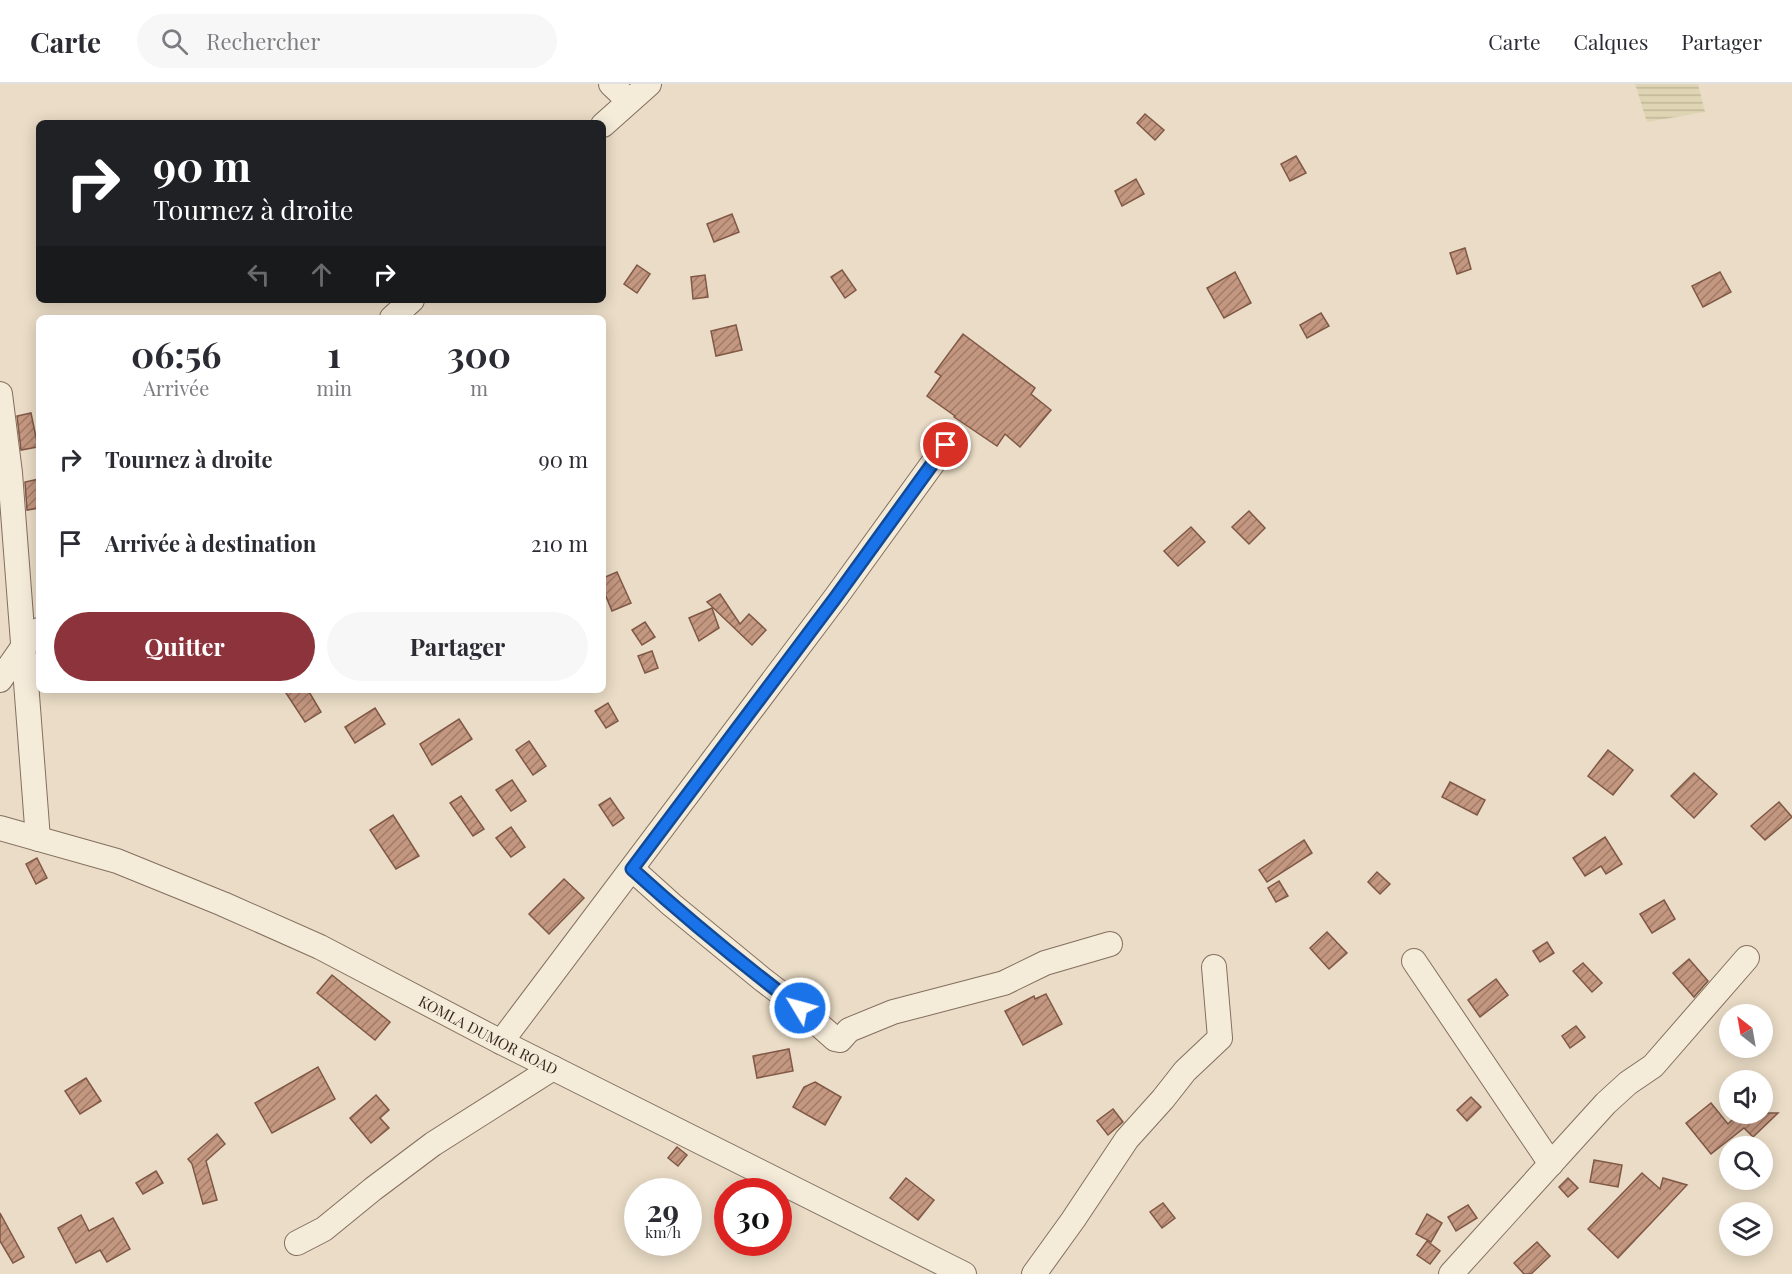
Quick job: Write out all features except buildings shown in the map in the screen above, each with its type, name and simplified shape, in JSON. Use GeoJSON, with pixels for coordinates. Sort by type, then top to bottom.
{"type":"FeatureCollection","features":[{"type":"Feature","properties":{"kind":"street"},"geometry":{"type":"LineString","coordinates":[[611,84],[629,101]]}},
{"type":"Feature","properties":{"kind":"street"},"geometry":{"type":"LineString","coordinates":[[606,122],[648,84]]}},
{"type":"Feature","properties":{"kind":"street"},"geometry":{"type":"LineString","coordinates":[[395,315],[409,303]]}},
{"type":"Feature","properties":{"kind":"street"},"geometry":{"type":"LineString","coordinates":[[0,394],[31,638],[38,839]]}},
{"type":"Feature","properties":{"kind":"street"},"geometry":{"type":"LineString","coordinates":[[501,1042],[829,607],[946,445]]}},
{"type":"Feature","properties":{"kind":"street"},"geometry":{"type":"LineString","coordinates":[[0,680],[31,638]]}},
{"type":"Feature","properties":{"kind":"street","name":"KOMLA DUMOR ROAD"},"geometry":{"type":"LineString","coordinates":[[0,828],[117,861],[320,947],[501,1042],[964,1274]]}},
{"type":"Feature","properties":{"kind":"street"},"geometry":{"type":"LineString","coordinates":[[632,869],[762,979],[835,1039],[840,1040],[849,1030],[893,1012],[1004,982],[1045,963],[1110,944]]}},
{"type":"Feature","properties":{"kind":"street"},"geometry":{"type":"LineString","coordinates":[[1451,1274],[1606,1103],[1628,1083],[1653,1066],[1747,958]]}},
{"type":"Feature","properties":{"kind":"street"},"geometry":{"type":"LineString","coordinates":[[1414,961],[1551,1164]]}},
{"type":"Feature","properties":{"kind":"street"},"geometry":{"type":"LineString","coordinates":[[1034,1274],[1127,1139],[1185,1071],[1220,1038],[1214,967]]}},
{"type":"Feature","properties":{"kind":"street"},"geometry":{"type":"LineString","coordinates":[[297,1243],[324,1229],[433,1144],[553,1068]]}},
{"type":"Feature","properties":{"kind":"shaded area"},"geometry":{"type":"Polygon","coordinates":[[[1635,84],[1698,84],[1705,112],[1647,122],[1635,84]]]}},
{"type":"Feature","properties":{"kind":"route"},"geometry":{"type":"LineString","coordinates":[[800,1008],[672,905],[632,869],[836,597],[946,445]]}}]}
